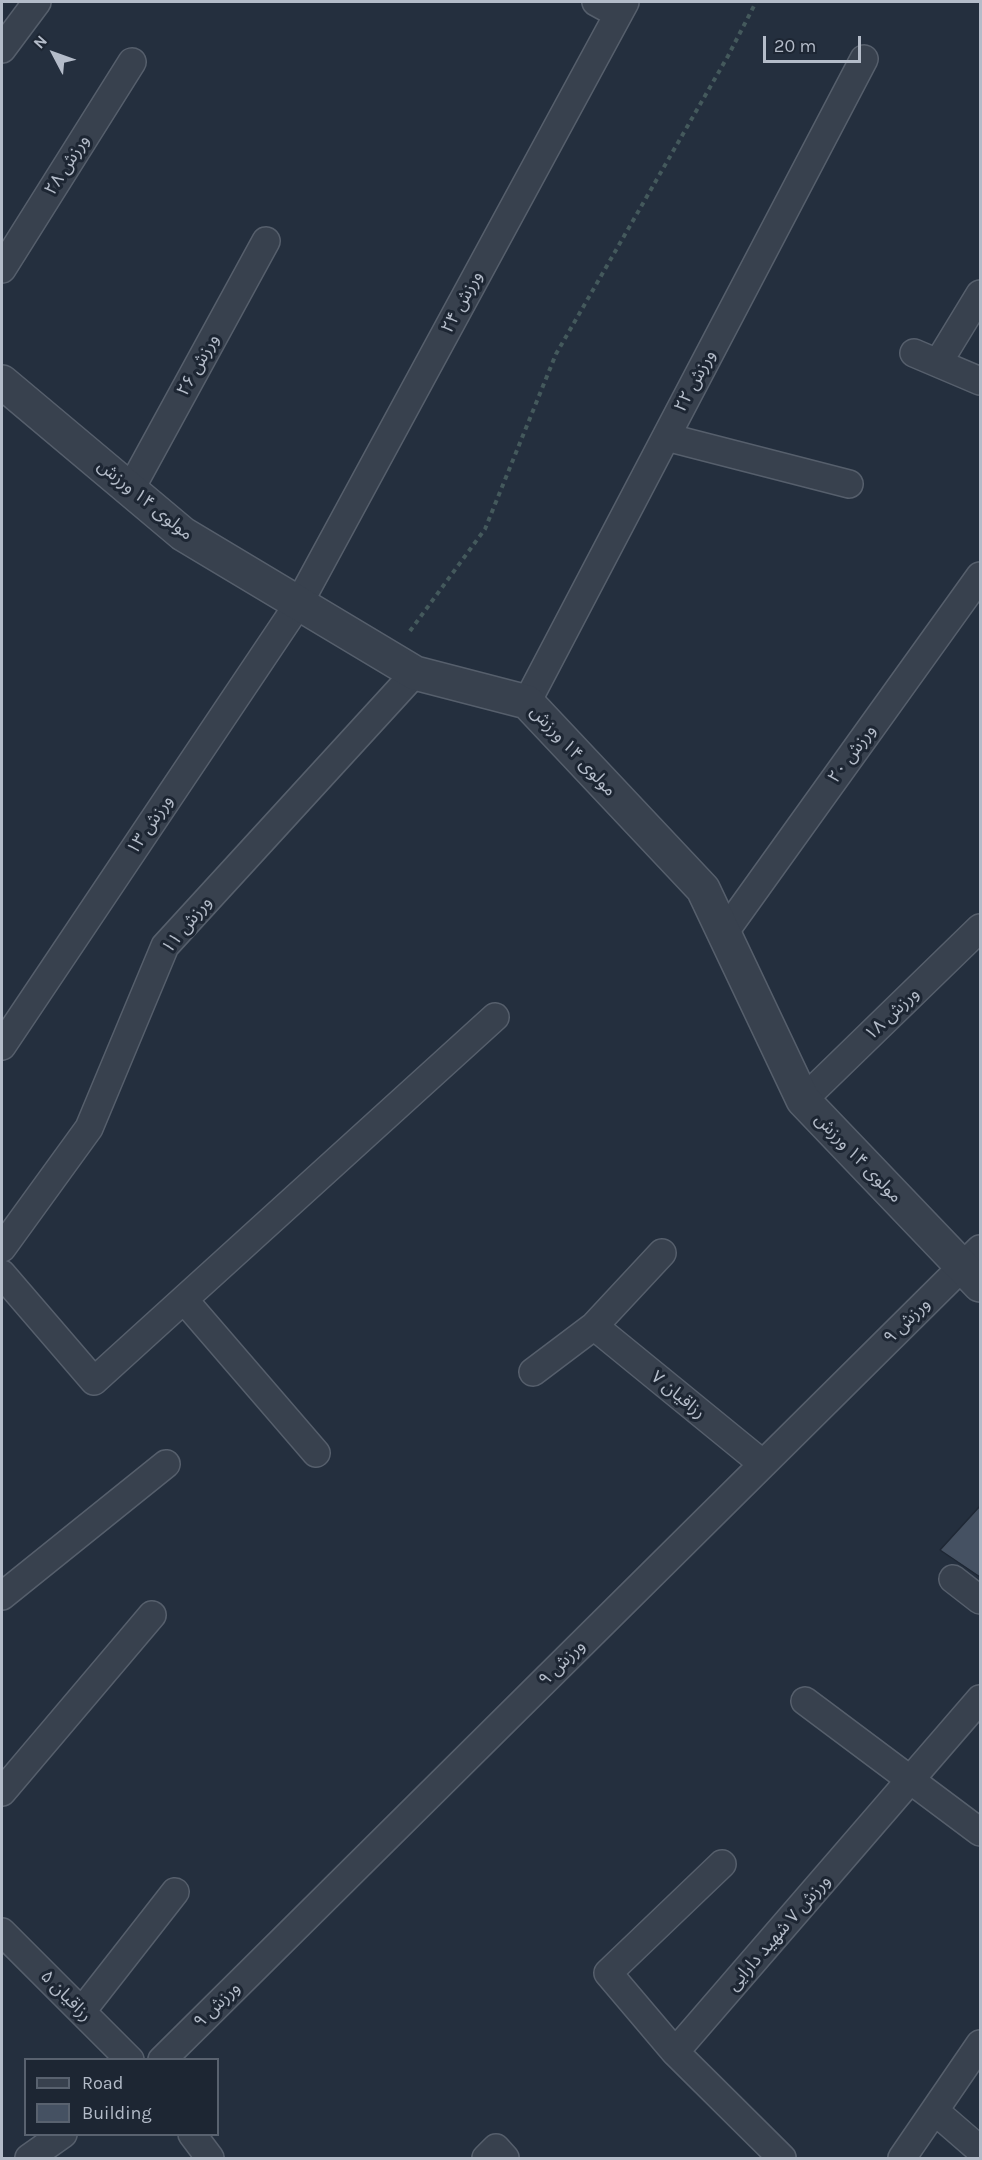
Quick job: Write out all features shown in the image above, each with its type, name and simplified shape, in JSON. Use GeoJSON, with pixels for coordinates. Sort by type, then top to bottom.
{"type":"FeatureCollection","features":[{"type":"Feature","properties":{"kind":"street"},"geometry":{"type":"LineString","coordinates":[[2,49],[37,2]]}},
{"type":"Feature","properties":{"kind":"street","name":"ورزش ۲۴"},"geometry":{"type":"LineString","coordinates":[[299,603],[613,6]]}},
{"type":"Feature","properties":{"kind":"street","name":"ورزش ۲۲"},"geometry":{"type":"LineString","coordinates":[[527,702],[864,59]]}},
{"type":"Feature","properties":{"kind":"street","name":"ورزش ۲۸"},"geometry":{"type":"LineString","coordinates":[[2,269],[132,62]]}},
{"type":"Feature","properties":{"kind":"street","name":"ورزش ۲۶"},"geometry":{"type":"LineString","coordinates":[[130,490],[266,241]]}},
{"type":"Feature","properties":{"kind":"street"},"geometry":{"type":"LineString","coordinates":[[938,363],[981,294]]}},
{"type":"Feature","properties":{"kind":"street"},"geometry":{"type":"LineString","coordinates":[[914,353],[981,381]]}},
{"type":"Feature","properties":{"kind":"street","name":"مولوی ۱۴ ورزش"},"geometry":{"type":"LineString","coordinates":[[2,382],[183,534],[402,665],[527,702],[703,889],[803,1100],[974,1267]]}},
{"type":"Feature","properties":{"kind":"street"},"geometry":{"type":"LineString","coordinates":[[666,437],[849,484]]}},
{"type":"Feature","properties":{"kind":"street","name":"ورزش ۲۰"},"geometry":{"type":"LineString","coordinates":[[724,933],[981,576]]}},
{"type":"Feature","properties":{"kind":"street","name":"ورزش ۱۳"},"geometry":{"type":"LineString","coordinates":[[2,1046],[299,603]]}},
{"type":"Feature","properties":{"kind":"street","name":"ورزش ۱۱"},"geometry":{"type":"LineString","coordinates":[[2,1248],[89,1128],[165,946],[402,665]]}},
{"type":"Feature","properties":{"kind":"street","name":"ورزش ۱۸"},"geometry":{"type":"LineString","coordinates":[[803,1100],[981,928]]}},
{"type":"Feature","properties":{"kind":"street"},"geometry":{"type":"LineString","coordinates":[[2,1274],[94,1381],[495,1017]]}},
{"type":"Feature","properties":{"kind":"street"},"geometry":{"type":"LineString","coordinates":[[533,1372],[594,1326],[662,1253]]}},
{"type":"Feature","properties":{"kind":"street","name":"ورزش ۹"},"geometry":{"type":"LineString","coordinates":[[164,2058],[763,1464],[974,1267]]}},
{"type":"Feature","properties":{"kind":"street"},"geometry":{"type":"LineString","coordinates":[[185,1300],[316,1453]]}},
{"type":"Feature","properties":{"kind":"street","name":"رزاقیان ۷"},"geometry":{"type":"LineString","coordinates":[[594,1326],[763,1464]]}},
{"type":"Feature","properties":{"kind":"street"},"geometry":{"type":"LineString","coordinates":[[2,1596],[166,1464]]}},
{"type":"Feature","properties":{"kind":"street"},"geometry":{"type":"LineString","coordinates":[[953,1579],[981,1600]]}},
{"type":"Feature","properties":{"kind":"street"},"geometry":{"type":"LineString","coordinates":[[2,1792],[152,1615]]}},
{"type":"Feature","properties":{"kind":"street","name":"ورزش ۷ شهید دارایی"},"geometry":{"type":"LineString","coordinates":[[675,2052],[981,1699]]}},
{"type":"Feature","properties":{"kind":"street"},"geometry":{"type":"LineString","coordinates":[[805,1701],[981,1832]]}},
{"type":"Feature","properties":{"kind":"street"},"geometry":{"type":"LineString","coordinates":[[722,1864],[608,1973],[675,2052],[782,2158]]}},
{"type":"Feature","properties":{"kind":"street"},"geometry":{"type":"LineString","coordinates":[[82,2011],[175,1892]]}},
{"type":"Feature","properties":{"kind":"street","name":"رزاقیان ۵"},"geometry":{"type":"LineString","coordinates":[[2,1932],[128,2058]]}},
{"type":"Feature","properties":{"kind":"street"},"geometry":{"type":"LineString","coordinates":[[902,2158],[981,2044]]}},
{"type":"Feature","properties":{"kind":"street"},"geometry":{"type":"LineString","coordinates":[[935,2111],[981,2150]]}},
{"type":"Feature","properties":{"kind":"street"},"geometry":{"type":"LineString","coordinates":[[29,2158],[60,2136]]}},
{"type":"Feature","properties":{"kind":"street"},"geometry":{"type":"LineString","coordinates":[[194,2136],[210,2158]]}},
{"type":"Feature","properties":{"kind":"street"},"geometry":{"type":"LineString","coordinates":[[486,2158],[496,2148],[505,2158]]}},
{"type":"Feature","properties":{"kind":"path"},"geometry":{"type":"LineString","coordinates":[[402,665],[485,529],[556,354],[728,56],[756,2]]}},
{"type":"Feature","properties":{"kind":"building"},"geometry":{"type":"Polygon","coordinates":[[[980,1506],[980,1577],[940,1550],[980,1506]]]}}]}
